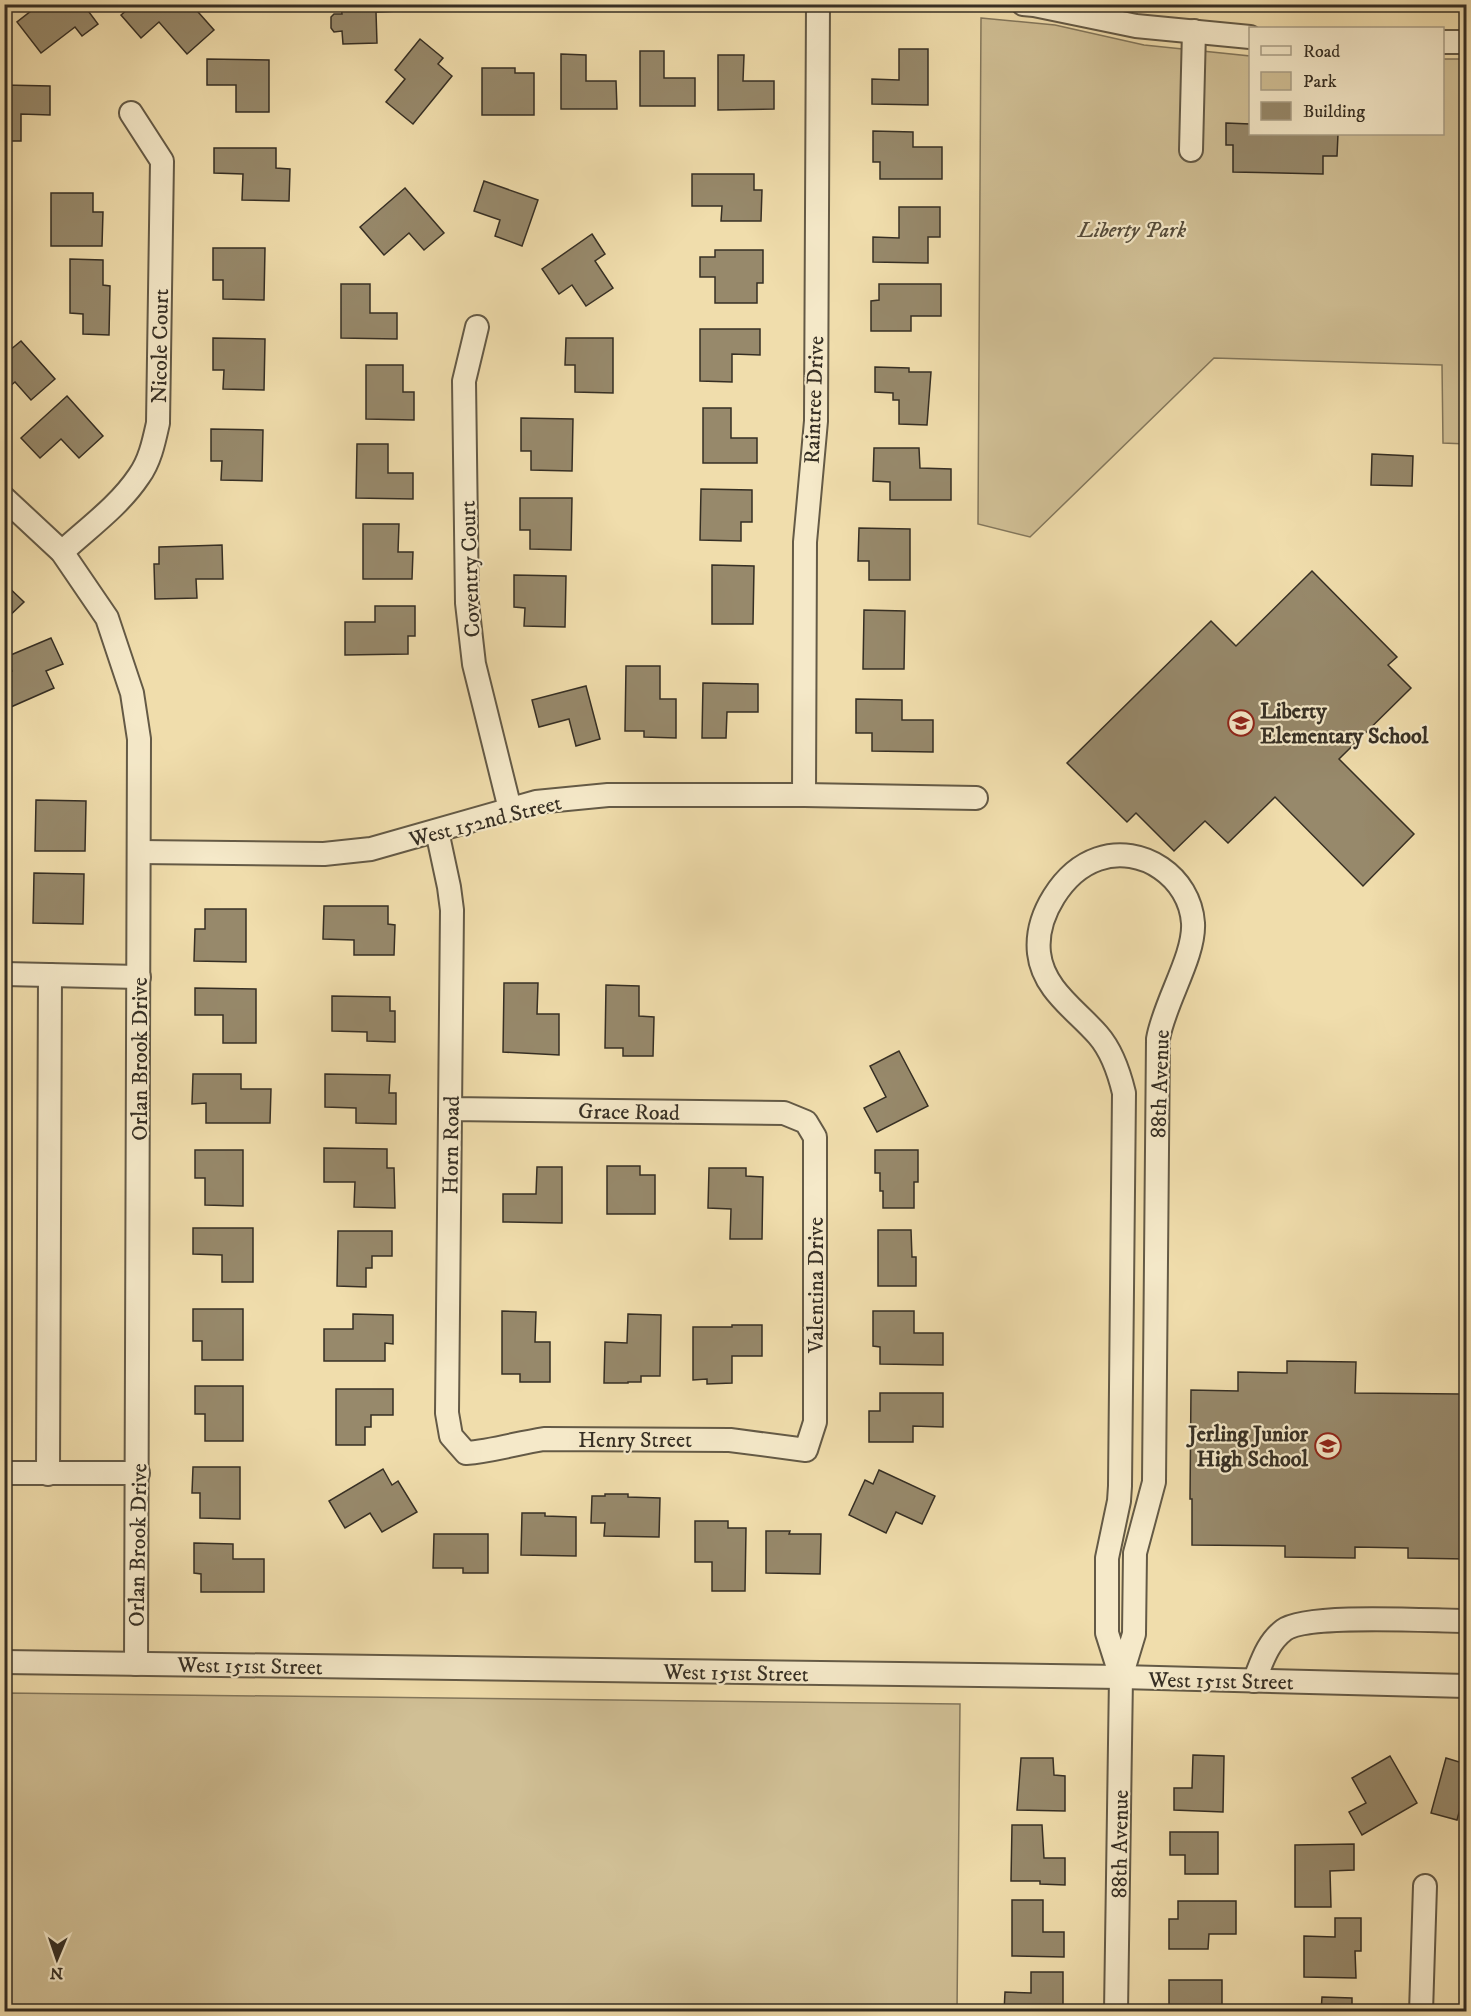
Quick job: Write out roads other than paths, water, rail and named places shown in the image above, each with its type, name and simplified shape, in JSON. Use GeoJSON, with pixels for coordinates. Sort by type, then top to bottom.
{"type":"FeatureCollection","features":[{"type":"Feature","properties":{"kind":"street","name":"Raintree Drive"},"geometry":{"type":"LineString","coordinates":[[804,795],[805,542],[816,421],[818,4]]}},
{"type":"Feature","properties":{"kind":"street"},"geometry":{"type":"LineString","coordinates":[[1023,4],[1136,26],[1249,37]]}},
{"type":"Feature","properties":{"kind":"street"},"geometry":{"type":"LineString","coordinates":[[1191,150],[1194,32]]}},
{"type":"Feature","properties":{"kind":"street"},"geometry":{"type":"LineString","coordinates":[[1444,42],[1467,42]]}},
{"type":"Feature","properties":{"kind":"street","name":"Nicole Court"},"geometry":{"type":"LineString","coordinates":[[62,552],[119,501],[141,475],[152,449],[158,423],[162,161],[131,113]]}},
{"type":"Feature","properties":{"kind":"street","name":"Coventry Court"},"geometry":{"type":"LineString","coordinates":[[477,327],[464,381],[467,603],[474,664],[510,809]]}},
{"type":"Feature","properties":{"kind":"street","name":"Orlan Brook Drive"},"geometry":{"type":"LineString","coordinates":[[4,498],[62,552],[107,618],[132,693],[139,739],[136,1664]]}},
{"type":"Feature","properties":{"kind":"street","name":"West 152nd Street"},"geometry":{"type":"LineString","coordinates":[[139,852],[334,853],[371,849],[536,802],[608,795],[976,798]]}},
{"type":"Feature","properties":{"kind":"street","name":"Horn Road"},"geometry":{"type":"LineString","coordinates":[[437,831],[452,910],[447,1413],[451,1437],[466,1453]]}},
{"type":"Feature","properties":{"kind":"street","name":"88th Avenue"},"geometry":{"type":"LineString","coordinates":[[1116,2012],[1121,1677],[1134,1634],[1135,1553],[1154,1482],[1158,1039],[1161,1023],[1188,954],[1193,923],[1191,907],[1181,886],[1172,875],[1152,862],[1134,857],[1112,856],[1096,859],[1061,886],[1051,900],[1043,918],[1038,951],[1041,968],[1049,985],[1100,1036],[1111,1054],[1124,1093],[1120,1486],[1107,1558],[1107,1633],[1121,1677]]}},
{"type":"Feature","properties":{"kind":"street"},"geometry":{"type":"LineString","coordinates":[[4,974],[139,977]]}},
{"type":"Feature","properties":{"kind":"street"},"geometry":{"type":"LineString","coordinates":[[48,1474],[50,975]]}},
{"type":"Feature","properties":{"kind":"street","name":"Grace Road"},"geometry":{"type":"LineString","coordinates":[[450,1109],[784,1113],[806,1122]]}},
{"type":"Feature","properties":{"kind":"street","name":"Valentina Drive"},"geometry":{"type":"LineString","coordinates":[[806,1122],[815,1137],[815,1422],[806,1450]]}},
{"type":"Feature","properties":{"kind":"street","name":"Henry Street"},"geometry":{"type":"LineString","coordinates":[[466,1453],[486,1452],[544,1439],[730,1440],[806,1450]]}},
{"type":"Feature","properties":{"kind":"street"},"geometry":{"type":"LineString","coordinates":[[4,1473],[138,1473]]}},
{"type":"Feature","properties":{"kind":"street"},"geometry":{"type":"LineString","coordinates":[[1254,1681],[1270,1643],[1286,1628],[1330,1620],[1467,1622]]}},
{"type":"Feature","properties":{"kind":"street","name":"West 151st Street"},"geometry":{"type":"LineString","coordinates":[[4,1662],[1121,1677],[1467,1686]]}},
{"type":"Feature","properties":{"kind":"street"},"geometry":{"type":"LineString","coordinates":[[1421,2012],[1425,1886]]}},
{"type":"Feature","properties":{"kind":"place","name":"Liberty Elementary School"},"geometry":{"type":"Point","coordinates":[1241,723]}},
{"type":"Feature","properties":{"kind":"place","name":"Jerling Junior High School"},"geometry":{"type":"Point","coordinates":[1328,1446]}},
{"type":"Feature","properties":{"kind":"park label","name":"Liberty Park"},"geometry":{"type":"Point","coordinates":[1132,229]}}]}
